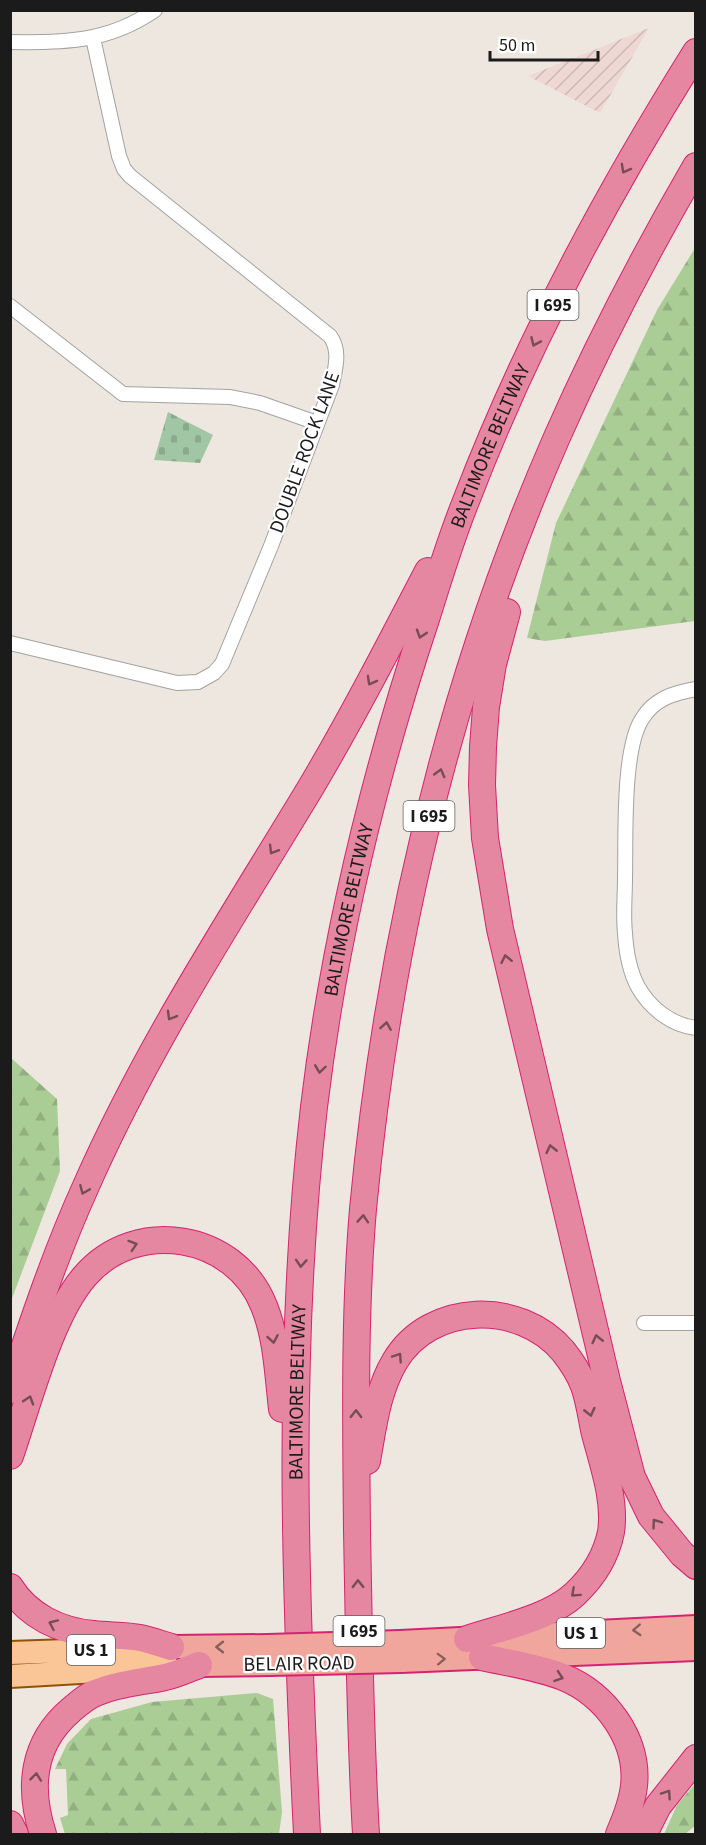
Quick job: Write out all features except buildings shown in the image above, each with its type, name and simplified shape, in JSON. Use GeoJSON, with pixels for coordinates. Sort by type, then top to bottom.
{"type":"FeatureCollection","features":[{"type":"Feature","properties":{"kind":"highway","name":"BALTIMORE BELTWAY"},"geometry":{"type":"LineString","coordinates":[[307,1834],[297,1521],[296,1380],[299,1297],[314,1107],[327,1017],[362,840],[385,750],[412,661],[466,499],[536,339],[561,288],[654,118],[696,52]]}},
{"type":"Feature","properties":{"kind":"highway","name":"I 695"},"geometry":{"type":"LineString","coordinates":[[366,1834],[361,1748],[355,1463],[358,1299],[363,1212],[385,1029],[418,858],[467,681],[518,535],[560,429],[643,259],[696,166]]}},
{"type":"Feature","properties":{"kind":"highway"},"geometry":{"type":"LineString","coordinates":[[643,259],[563,443],[533,529],[501,634],[486,707],[482,785],[491,885],[505,952],[623,1447],[632,1476],[651,1516],[682,1554],[696,1566]]}},
{"type":"Feature","properties":{"kind":"highway"},"geometry":{"type":"LineString","coordinates":[[10,1390],[57,1256],[86,1185],[142,1070],[170,1019],[346,726],[466,499]]}},
{"type":"Feature","properties":{"kind":"highway"},"geometry":{"type":"LineString","coordinates":[[10,1456],[44,1354],[72,1294],[84,1276],[100,1260],[128,1245],[161,1239],[198,1244],[216,1251],[233,1263],[256,1290],[264,1305],[271,1326],[275,1352],[297,1521]]}},
{"type":"Feature","properties":{"kind":"highway"},"geometry":{"type":"LineString","coordinates":[[357,1514],[383,1388],[396,1359],[417,1336],[445,1320],[486,1313],[520,1320],[549,1337],[562,1350],[584,1386],[609,1493],[612,1511],[611,1532],[599,1567],[574,1596],[557,1607],[475,1648]]}},
{"type":"Feature","properties":{"kind":"highway"},"geometry":{"type":"LineString","coordinates":[[10,1587],[40,1618],[58,1627],[90,1634],[140,1638],[171,1647]]}},
{"type":"Feature","properties":{"kind":"highway","name":"BELAIR ROAD"},"geometry":{"type":"LineString","coordinates":[[475,1648],[696,1627]]}},
{"type":"Feature","properties":{"kind":"highway","name":"BELAIR ROAD"},"geometry":{"type":"LineString","coordinates":[[171,1647],[269,1655]]}},
{"type":"Feature","properties":{"kind":"highway"},"geometry":{"type":"LineString","coordinates":[[475,1648],[562,1677],[597,1697],[609,1709],[628,1742],[634,1783],[630,1808],[619,1834]]}},
{"type":"Feature","properties":{"kind":"highway","name":"BELAIR ROAD"},"geometry":{"type":"LineString","coordinates":[[199,1665],[269,1655],[475,1648],[696,1649]]}},
{"type":"Feature","properties":{"kind":"highway"},"geometry":{"type":"LineString","coordinates":[[43,1834],[36,1812],[35,1782],[38,1762],[43,1744],[64,1716],[94,1693],[118,1684],[167,1677],[199,1665]]}},
{"type":"Feature","properties":{"kind":"highway"},"geometry":{"type":"LineString","coordinates":[[291,1834],[302,1726]]}},
{"type":"Feature","properties":{"kind":"highway"},"geometry":{"type":"LineString","coordinates":[[361,1748],[377,1834]]}},
{"type":"Feature","properties":{"kind":"highway"},"geometry":{"type":"LineString","coordinates":[[644,1834],[658,1806],[696,1758]]}},
{"type":"Feature","properties":{"kind":"highway"},"geometry":{"type":"LineString","coordinates":[[10,1824],[15,1834]]}},
{"type":"Feature","properties":{"kind":"main road","name":"BELAIR ROAD"},"geometry":{"type":"LineString","coordinates":[[10,1653],[171,1647]]}},
{"type":"Feature","properties":{"kind":"main road","name":"BELAIR ROAD"},"geometry":{"type":"LineString","coordinates":[[10,1676],[199,1665]]}},
{"type":"Feature","properties":{"kind":"street"},"geometry":{"type":"LineString","coordinates":[[10,42],[65,42],[93,38],[129,26],[155,10]]}},
{"type":"Feature","properties":{"kind":"street","name":"DOUBLE ROCK LANE"},"geometry":{"type":"LineString","coordinates":[[10,643],[177,683],[198,682],[220,668],[271,546],[332,385],[336,366],[337,351],[333,339],[124,169],[118,156],[93,38]]}},
{"type":"Feature","properties":{"kind":"street"},"geometry":{"type":"LineString","coordinates":[[10,306],[123,394],[230,397],[260,403],[316,423]]}},
{"type":"Feature","properties":{"kind":"street"},"geometry":{"type":"LineString","coordinates":[[696,689],[671,694],[661,700],[643,717],[636,732],[631,753],[628,787],[625,932],[629,958],[638,986],[663,1016],[673,1022],[696,1028]]}},
{"type":"Feature","properties":{"kind":"street"},"geometry":{"type":"LineString","coordinates":[[644,1323],[696,1323]]}},
{"type":"Feature","properties":{"kind":"shaded area"},"geometry":{"type":"Polygon","coordinates":[[[649,28],[600,113],[528,76],[649,28]]]}},
{"type":"Feature","properties":{"kind":"green space"},"geometry":{"type":"Polygon","coordinates":[[[695,248],[695,621],[545,641],[527,638],[556,523],[657,310],[695,248]]]}},
{"type":"Feature","properties":{"kind":"green space"},"geometry":{"type":"Polygon","coordinates":[[[168,412],[213,435],[200,463],[154,460],[168,412]]]}},
{"type":"Feature","properties":{"kind":"green space"},"geometry":{"type":"Polygon","coordinates":[[[11,1058],[57,1099],[60,1171],[11,1301],[11,1058]]]}},
{"type":"Feature","properties":{"kind":"green space"},"geometry":{"type":"Polygon","coordinates":[[[257,1693],[273,1699],[282,1812],[279,1834],[65,1834],[60,1818],[68,1815],[66,1769],[55,1769],[67,1744],[91,1719],[152,1702],[257,1693]]]}},
{"type":"Feature","properties":{"kind":"green space"},"geometry":{"type":"Polygon","coordinates":[[[695,1784],[695,1826],[685,1834],[664,1834],[677,1805],[695,1784]]]}}]}
